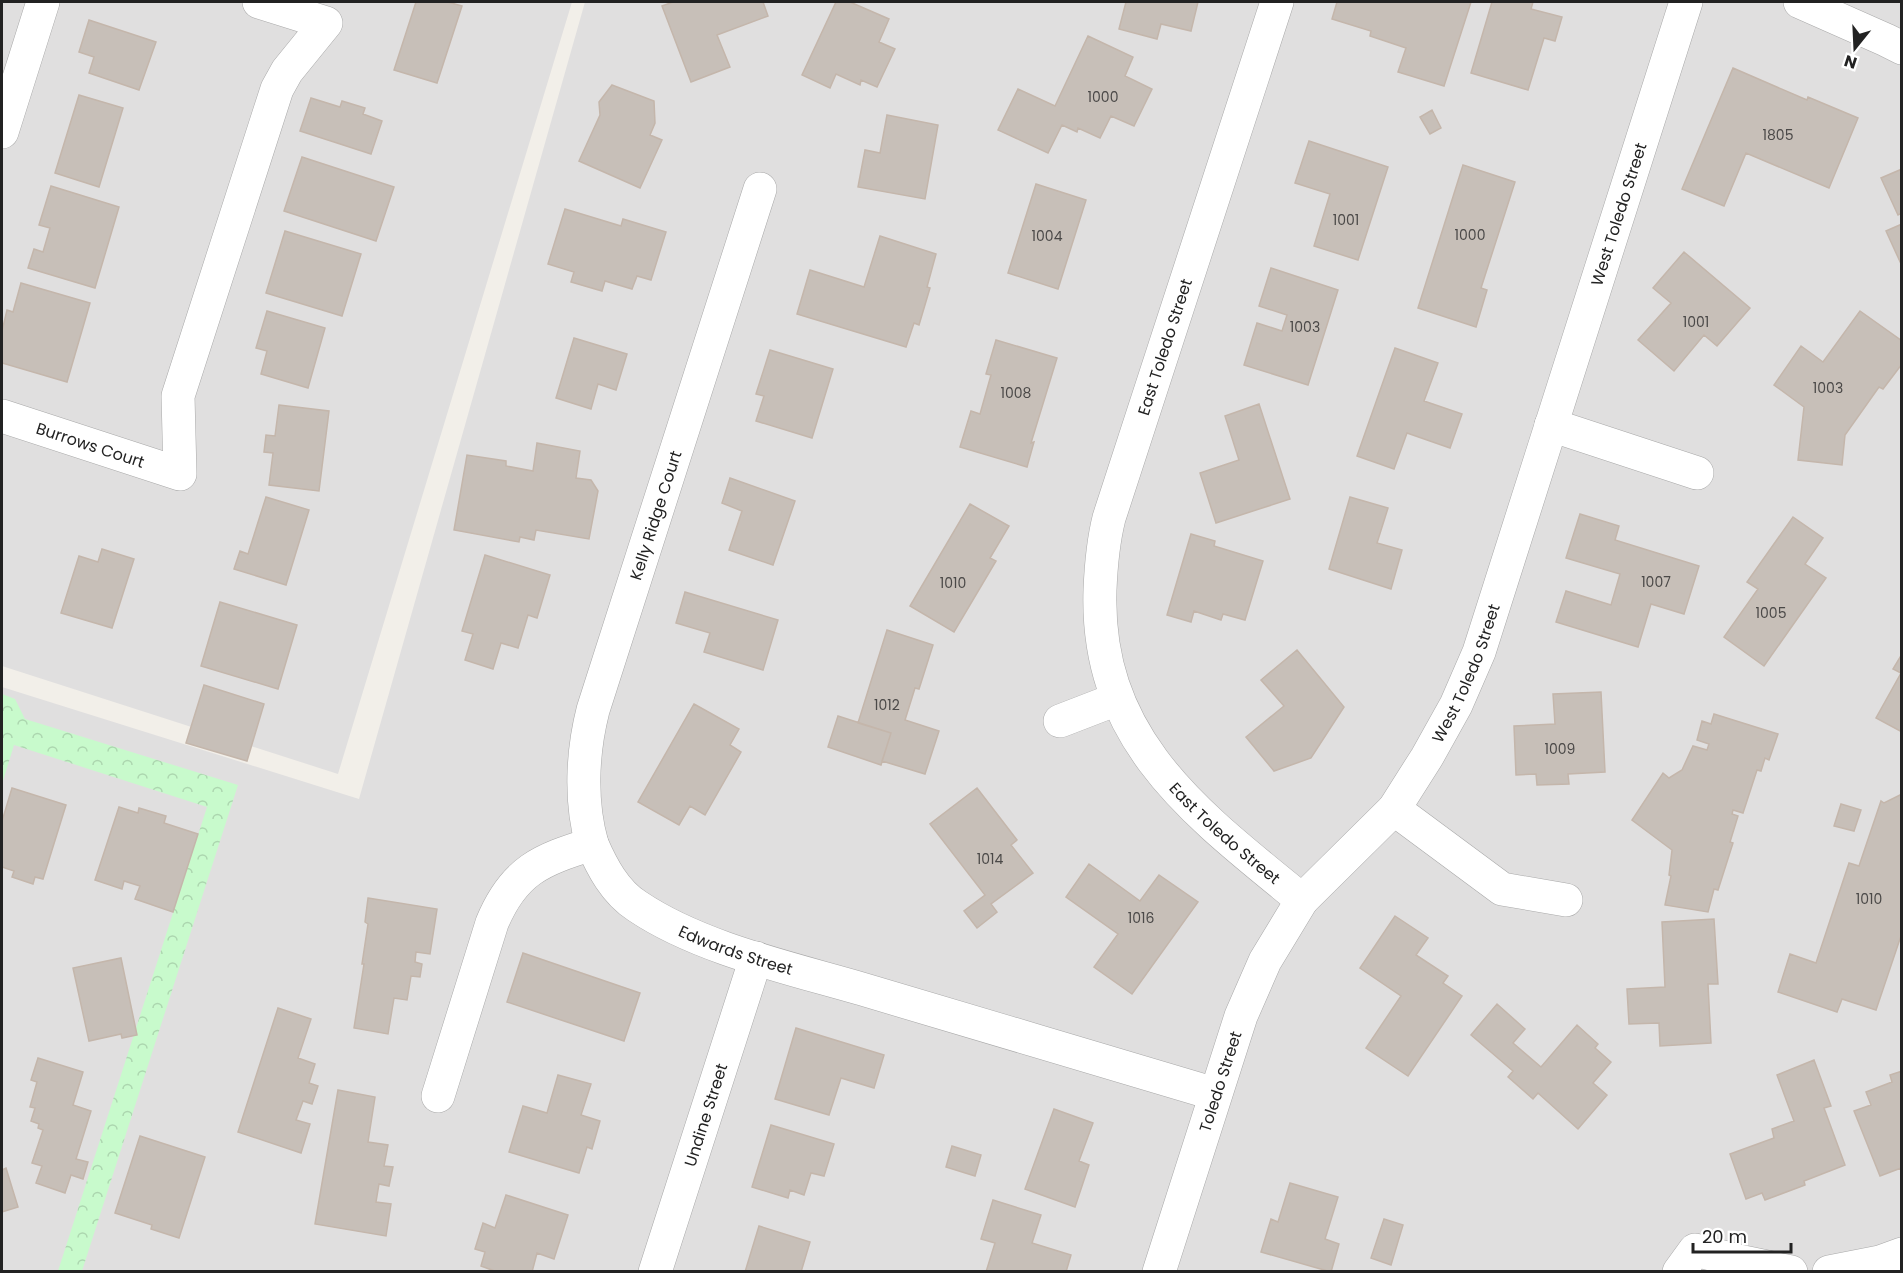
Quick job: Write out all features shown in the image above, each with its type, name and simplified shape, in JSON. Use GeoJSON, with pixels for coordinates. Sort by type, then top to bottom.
{"type":"FeatureCollection","features":[{"type":"Feature","properties":{"kind":"street"},"geometry":{"type":"LineString","coordinates":[[2,132],[43,2]]}},
{"type":"Feature","properties":{"kind":"street","name":"Burrows Court"},"geometry":{"type":"LineString","coordinates":[[2,416],[180,474],[178,396],[277,89],[287,71],[326,23],[259,2]]}},
{"type":"Feature","properties":{"kind":"street","name":"East Toledo Street"},"geometry":{"type":"LineString","coordinates":[[1277,2],[1105,534],[1101,565],[1100,607],[1103,647],[1117,699],[1137,739],[1158,768],[1190,803],[1231,842],[1302,900]]}},
{"type":"Feature","properties":{"kind":"street","name":"West Toledo Street"},"geometry":{"type":"LineString","coordinates":[[1302,900],[1394,809],[1456,705],[1479,652],[1686,2]]}},
{"type":"Feature","properties":{"kind":"street"},"geometry":{"type":"LineString","coordinates":[[1800,2],[1902,48]]}},
{"type":"Feature","properties":{"kind":"street","name":"Kelly Ridge Court"},"geometry":{"type":"LineString","coordinates":[[592,844],[587,826],[585,803],[588,730],[593,710],[759,189]]}},
{"type":"Feature","properties":{"kind":"street"},"geometry":{"type":"LineString","coordinates":[[1551,425],[1697,473]]}},
{"type":"Feature","properties":{"kind":"street"},"geometry":{"type":"LineString","coordinates":[[1060,721],[1117,699]]}},
{"type":"Feature","properties":{"kind":"street"},"geometry":{"type":"LineString","coordinates":[[1394,809],[1502,889],[1566,900]]}},
{"type":"Feature","properties":{"kind":"street"},"geometry":{"type":"LineString","coordinates":[[438,1096],[499,906],[514,884],[532,867],[556,855],[592,844]]}},
{"type":"Feature","properties":{"kind":"street","name":"Edwards Street"},"geometry":{"type":"LineString","coordinates":[[592,844],[602,867],[616,887],[634,904],[667,925],[756,958],[1215,1094]]}},
{"type":"Feature","properties":{"kind":"street","name":"Toledo Street"},"geometry":{"type":"LineString","coordinates":[[1159,1272],[1241,1016],[1265,961],[1302,900]]}},
{"type":"Feature","properties":{"kind":"street","name":"Undine Street"},"geometry":{"type":"LineString","coordinates":[[655,1272],[756,958]]}},
{"type":"Feature","properties":{"kind":"street"},"geometry":{"type":"LineString","coordinates":[[1679,1270],[1695,1250],[1791,1272]]}},
{"type":"Feature","properties":{"kind":"street"},"geometry":{"type":"LineString","coordinates":[[1829,1272],[1880,1262],[1902,1254]]}},
{"type":"Feature","properties":{"kind":"shaded area"},"geometry":{"type":"Polygon","coordinates":[[[2,2],[572,2],[338,774],[2,666],[2,2]]]}},
{"type":"Feature","properties":{"kind":"shaded area"},"geometry":{"type":"Polygon","coordinates":[[[585,2],[1901,2],[1901,1271],[2,1271],[2,687],[359,799],[585,2]]]}},
{"type":"Feature","properties":{"kind":"green space"},"geometry":{"type":"Polygon","coordinates":[[[2,694],[15,699],[25,719],[238,785],[82,1271],[58,1271],[207,807],[14,745],[2,784],[2,694]]]}},
{"type":"Feature","properties":{"kind":"building"},"geometry":{"type":"Polygon","coordinates":[[[416,2],[448,2],[462,6],[437,83],[394,70],[416,2]]]}},
{"type":"Feature","properties":{"kind":"building"},"geometry":{"type":"Polygon","coordinates":[[[673,2],[763,2],[768,16],[717,35],[730,67],[691,82],[662,6],[673,2]]]}},
{"type":"Feature","properties":{"kind":"building"},"geometry":{"type":"Polygon","coordinates":[[[836,2],[850,2],[889,19],[879,42],[895,49],[877,87],[861,80],[860,85],[836,74],[830,88],[802,75],[836,2]]]}},
{"type":"Feature","properties":{"kind":"building"},"geometry":{"type":"Polygon","coordinates":[[[1126,2],[1198,2],[1191,31],[1161,24],[1157,39],[1119,29],[1126,2]]]}},
{"type":"Feature","properties":{"kind":"building"},"geometry":{"type":"Polygon","coordinates":[[[1337,2],[1471,2],[1444,86],[1398,72],[1406,48],[1370,36],[1371,31],[1332,19],[1337,2]]]}},
{"type":"Feature","properties":{"kind":"building"},"geometry":{"type":"Polygon","coordinates":[[[1492,2],[1533,2],[1531,9],[1562,17],[1555,41],[1544,38],[1528,90],[1471,73],[1492,2]]]}},
{"type":"Feature","properties":{"kind":"building"},"geometry":{"type":"Polygon","coordinates":[[[89,20],[156,42],[139,90],[89,73],[94,57],[79,52],[89,20]]]}},
{"type":"Feature","properties":{"kind":"building"},"geometry":{"type":"Polygon","coordinates":[[[1088,36],[1133,57],[1125,76],[1152,89],[1134,126],[1111,116],[1100,138],[1078,128],[1077,132],[1062,125],[1048,153],[998,130],[1018,89],[1055,106],[1088,36]]]}},
{"type":"Feature","properties":{"kind":"building"},"geometry":{"type":"Polygon","coordinates":[[[1733,68],[1807,100],[1808,97],[1858,118],[1829,188],[1746,153],[1724,206],[1682,189],[1733,68]]]}},
{"type":"Feature","properties":{"kind":"building"},"geometry":{"type":"Polygon","coordinates":[[[612,85],[654,101],[655,123],[650,135],[662,140],[640,188],[579,161],[600,115],[599,102],[612,85]]]}},
{"type":"Feature","properties":{"kind":"building"},"geometry":{"type":"Polygon","coordinates":[[[79,95],[123,108],[99,187],[55,173],[79,95]]]}},
{"type":"Feature","properties":{"kind":"building"},"geometry":{"type":"Polygon","coordinates":[[[311,98],[340,107],[342,101],[365,108],[363,114],[382,121],[371,154],[300,131],[311,98]]]}},
{"type":"Feature","properties":{"kind":"building"},"geometry":{"type":"Polygon","coordinates":[[[1432,110],[1441,128],[1430,134],[1420,117],[1432,110]]]}},
{"type":"Feature","properties":{"kind":"building"},"geometry":{"type":"Polygon","coordinates":[[[887,115],[938,125],[925,199],[858,187],[865,150],[880,153],[887,115]]]}},
{"type":"Feature","properties":{"kind":"building"},"geometry":{"type":"Polygon","coordinates":[[[1309,141],[1388,167],[1358,260],[1314,246],[1330,194],[1295,183],[1309,141]]]}},
{"type":"Feature","properties":{"kind":"building"},"geometry":{"type":"Polygon","coordinates":[[[302,157],[394,187],[376,241],[284,211],[302,157]]]}},
{"type":"Feature","properties":{"kind":"building"},"geometry":{"type":"Polygon","coordinates":[[[1463,165],[1515,182],[1481,288],[1487,290],[1476,327],[1418,308],[1463,165]]]}},
{"type":"Feature","properties":{"kind":"building"},"geometry":{"type":"Polygon","coordinates":[[[1902,169],[1902,213],[1898,215],[1881,178],[1902,169]]]}},
{"type":"Feature","properties":{"kind":"building"},"geometry":{"type":"Polygon","coordinates":[[[1036,184],[1086,200],[1058,289],[1008,273],[1036,184]]]}},
{"type":"Feature","properties":{"kind":"building"},"geometry":{"type":"Polygon","coordinates":[[[51,186],[119,207],[95,288],[28,268],[34,249],[43,252],[50,228],[39,225],[51,186]]]}},
{"type":"Feature","properties":{"kind":"building"},"geometry":{"type":"Polygon","coordinates":[[[565,209],[621,226],[623,219],[666,232],[651,280],[637,276],[632,289],[605,281],[602,291],[571,282],[574,272],[548,264],[565,209]]]}},
{"type":"Feature","properties":{"kind":"building"},"geometry":{"type":"Polygon","coordinates":[[[1902,224],[1902,266],[1886,231],[1902,224]]]}},
{"type":"Feature","properties":{"kind":"building"},"geometry":{"type":"Polygon","coordinates":[[[285,231],[361,254],[342,316],[266,293],[285,231]]]}},
{"type":"Feature","properties":{"kind":"building"},"geometry":{"type":"Polygon","coordinates":[[[880,236],[936,254],[927,287],[930,288],[919,325],[914,323],[906,347],[797,314],[810,270],[864,287],[880,236]]]}},
{"type":"Feature","properties":{"kind":"building"},"geometry":{"type":"Polygon","coordinates":[[[1684,252],[1750,308],[1717,346],[1704,335],[1674,371],[1638,340],[1671,303],[1653,288],[1684,252]]]}},
{"type":"Feature","properties":{"kind":"building"},"geometry":{"type":"Polygon","coordinates":[[[1271,268],[1338,290],[1308,385],[1244,365],[1257,323],[1282,331],[1287,315],[1259,306],[1271,268]]]}},
{"type":"Feature","properties":{"kind":"building"},"geometry":{"type":"Polygon","coordinates":[[[21,283],[90,303],[67,382],[2,363],[2,331],[7,310],[13,312],[21,283]]]}},
{"type":"Feature","properties":{"kind":"building"},"geometry":{"type":"Polygon","coordinates":[[[267,311],[325,328],[308,388],[261,374],[267,351],[256,348],[267,311]]]}},
{"type":"Feature","properties":{"kind":"building"},"geometry":{"type":"Polygon","coordinates":[[[1860,311],[1902,341],[1902,364],[1883,389],[1879,387],[1845,435],[1842,465],[1798,460],[1804,407],[1774,385],[1801,346],[1823,362],[1860,311]]]}},
{"type":"Feature","properties":{"kind":"building"},"geometry":{"type":"Polygon","coordinates":[[[574,338],[627,354],[616,390],[598,384],[591,409],[556,398],[574,338]]]}},
{"type":"Feature","properties":{"kind":"building"},"geometry":{"type":"Polygon","coordinates":[[[996,340],[1057,358],[1031,443],[1034,442],[1027,467],[960,447],[971,411],[980,414],[991,375],[986,374],[996,340]]]}},
{"type":"Feature","properties":{"kind":"building"},"geometry":{"type":"Polygon","coordinates":[[[1395,348],[1438,363],[1424,401],[1462,414],[1450,448],[1407,433],[1394,469],[1357,456],[1395,348]]]}},
{"type":"Feature","properties":{"kind":"building"},"geometry":{"type":"Polygon","coordinates":[[[770,350],[833,369],[812,438],[756,421],[764,396],[756,394],[770,350]]]}},
{"type":"Feature","properties":{"kind":"building"},"geometry":{"type":"Polygon","coordinates":[[[1259,404],[1290,499],[1216,523],[1200,473],[1239,460],[1225,416],[1259,404]]]}},
{"type":"Feature","properties":{"kind":"building"},"geometry":{"type":"Polygon","coordinates":[[[279,405],[329,411],[319,491],[269,485],[273,453],[264,452],[266,435],[275,436],[279,405]]]}},
{"type":"Feature","properties":{"kind":"building"},"geometry":{"type":"Polygon","coordinates":[[[537,443],[580,451],[576,478],[591,480],[598,491],[589,539],[536,530],[534,540],[520,537],[519,542],[454,530],[467,455],[506,461],[506,466],[533,471],[537,443]]]}},
{"type":"Feature","properties":{"kind":"building"},"geometry":{"type":"Polygon","coordinates":[[[730,478],[795,501],[773,565],[729,550],[742,511],[722,503],[730,478]]]}},
{"type":"Feature","properties":{"kind":"building"},"geometry":{"type":"Polygon","coordinates":[[[266,497],[309,510],[286,585],[234,569],[240,551],[248,554],[266,497]]]}},
{"type":"Feature","properties":{"kind":"building"},"geometry":{"type":"Polygon","coordinates":[[[1350,497],[1388,508],[1377,543],[1402,550],[1391,589],[1329,569],[1350,497]]]}},
{"type":"Feature","properties":{"kind":"building"},"geometry":{"type":"Polygon","coordinates":[[[970,504],[1009,526],[990,558],[996,561],[954,632],[910,606],[970,504]]]}},
{"type":"Feature","properties":{"kind":"building"},"geometry":{"type":"Polygon","coordinates":[[[1580,514],[1619,526],[1615,540],[1699,566],[1684,614],[1651,604],[1638,647],[1556,622],[1566,591],[1611,605],[1620,574],[1566,558],[1580,514]]]}},
{"type":"Feature","properties":{"kind":"building"},"geometry":{"type":"Polygon","coordinates":[[[1793,517],[1823,538],[1805,564],[1826,578],[1764,666],[1724,637],[1758,589],[1747,582],[1793,517]]]}},
{"type":"Feature","properties":{"kind":"building"},"geometry":{"type":"Polygon","coordinates":[[[1191,534],[1215,541],[1214,546],[1263,561],[1245,620],[1223,614],[1221,620],[1194,611],[1191,622],[1167,615],[1191,534]]]}},
{"type":"Feature","properties":{"kind":"building"},"geometry":{"type":"Polygon","coordinates":[[[102,549],[134,559],[112,628],[61,613],[79,556],[98,562],[102,549]]]}},
{"type":"Feature","properties":{"kind":"building"},"geometry":{"type":"Polygon","coordinates":[[[485,555],[550,575],[537,618],[528,615],[518,648],[501,643],[493,669],[465,660],[473,634],[462,631],[485,555]]]}},
{"type":"Feature","properties":{"kind":"building"},"geometry":{"type":"Polygon","coordinates":[[[685,592],[778,620],[763,670],[704,652],[710,633],[676,623],[685,592]]]}},
{"type":"Feature","properties":{"kind":"building"},"geometry":{"type":"Polygon","coordinates":[[[220,602],[297,625],[278,689],[201,666],[220,602]]]}},
{"type":"Feature","properties":{"kind":"building"},"geometry":{"type":"Polygon","coordinates":[[[887,630],[933,645],[919,689],[915,688],[905,720],[939,731],[925,774],[882,761],[891,733],[858,723],[887,630]]]}},
{"type":"Feature","properties":{"kind":"building"},"geometry":{"type":"Polygon","coordinates":[[[1297,650],[1344,707],[1311,758],[1274,771],[1246,737],[1284,706],[1261,680],[1297,650]]]}},
{"type":"Feature","properties":{"kind":"building"},"geometry":{"type":"Polygon","coordinates":[[[1902,654],[1902,732],[1876,718],[1901,673],[1893,669],[1902,654]]]}},
{"type":"Feature","properties":{"kind":"building"},"geometry":{"type":"Polygon","coordinates":[[[204,685],[264,704],[247,761],[186,743],[204,685]]]}},
{"type":"Feature","properties":{"kind":"building"},"geometry":{"type":"Polygon","coordinates":[[[1601,692],[1605,772],[1568,774],[1569,784],[1537,785],[1536,774],[1516,775],[1514,726],[1555,724],[1553,694],[1601,692]]]}},
{"type":"Feature","properties":{"kind":"building"},"geometry":{"type":"Polygon","coordinates":[[[694,704],[739,729],[730,745],[741,752],[705,815],[690,806],[679,825],[638,802],[694,704]]]}},
{"type":"Feature","properties":{"kind":"building"},"geometry":{"type":"Polygon","coordinates":[[[1714,714],[1778,734],[1769,760],[1765,758],[1761,771],[1757,770],[1743,813],[1733,810],[1732,814],[1738,816],[1730,842],[1733,843],[1718,890],[1714,889],[1708,912],[1665,905],[1671,876],[1669,875],[1672,850],[1632,820],[1663,773],[1669,778],[1682,770],[1693,746],[1707,750],[1709,744],[1697,740],[1702,721],[1711,724],[1714,714]]]}},
{"type":"Feature","properties":{"kind":"building"},"geometry":{"type":"Polygon","coordinates":[[[838,716],[891,733],[881,765],[828,747],[838,716]]]}},
{"type":"Feature","properties":{"kind":"building"},"geometry":{"type":"Polygon","coordinates":[[[12,788],[66,805],[43,879],[35,877],[33,884],[12,877],[14,871],[2,867],[2,821],[12,788]]]}},
{"type":"Feature","properties":{"kind":"building"},"geometry":{"type":"Polygon","coordinates":[[[977,788],[1017,840],[1011,845],[1033,873],[991,904],[997,912],[977,928],[964,911],[985,895],[930,824],[977,788]]]}},
{"type":"Feature","properties":{"kind":"building"},"geometry":{"type":"Polygon","coordinates":[[[1902,794],[1902,933],[1876,1010],[1842,999],[1837,1012],[1778,992],[1790,954],[1816,963],[1849,863],[1859,866],[1881,801],[1884,803],[1902,794]]]}},
{"type":"Feature","properties":{"kind":"building"},"geometry":{"type":"Polygon","coordinates":[[[1841,804],[1861,810],[1854,831],[1834,826],[1841,804]]]}},
{"type":"Feature","properties":{"kind":"building"},"geometry":{"type":"Polygon","coordinates":[[[119,807],[138,813],[139,808],[166,816],[164,823],[198,834],[173,912],[135,899],[140,886],[124,881],[122,889],[95,880],[119,807]]]}},
{"type":"Feature","properties":{"kind":"building"},"geometry":{"type":"Polygon","coordinates":[[[1089,864],[1140,901],[1159,875],[1198,902],[1132,994],[1094,967],[1118,934],[1066,897],[1089,864]]]}},
{"type":"Feature","properties":{"kind":"building"},"geometry":{"type":"Polygon","coordinates":[[[368,898],[437,909],[430,954],[416,952],[415,962],[422,964],[420,977],[411,976],[407,1000],[394,998],[388,1034],[354,1028],[364,964],[362,964],[368,924],[365,922],[368,898]]]}},
{"type":"Feature","properties":{"kind":"building"},"geometry":{"type":"Polygon","coordinates":[[[1395,916],[1428,938],[1416,955],[1448,976],[1443,983],[1462,996],[1408,1076],[1366,1048],[1401,996],[1360,968],[1395,916]]]}},
{"type":"Feature","properties":{"kind":"building"},"geometry":{"type":"Polygon","coordinates":[[[1714,919],[1718,984],[1708,984],[1711,1043],[1660,1046],[1659,1023],[1629,1024],[1627,989],[1665,987],[1662,922],[1714,919]]]}},
{"type":"Feature","properties":{"kind":"building"},"geometry":{"type":"Polygon","coordinates":[[[523,953],[640,993],[624,1041],[507,1002],[523,953]]]}},
{"type":"Feature","properties":{"kind":"building"},"geometry":{"type":"Polygon","coordinates":[[[121,958],[137,1035],[122,1038],[121,1034],[89,1041],[73,968],[121,958]]]}},
{"type":"Feature","properties":{"kind":"building"},"geometry":{"type":"Polygon","coordinates":[[[1497,1004],[1525,1029],[1513,1043],[1541,1067],[1577,1025],[1598,1044],[1595,1048],[1611,1062],[1593,1083],[1607,1095],[1578,1129],[1538,1093],[1533,1099],[1508,1077],[1513,1071],[1471,1035],[1497,1004]]]}},
{"type":"Feature","properties":{"kind":"building"},"geometry":{"type":"Polygon","coordinates":[[[278,1008],[311,1019],[298,1058],[315,1064],[309,1083],[318,1086],[312,1104],[303,1101],[296,1120],[310,1124],[301,1153],[238,1132],[278,1008]]]}},
{"type":"Feature","properties":{"kind":"building"},"geometry":{"type":"Polygon","coordinates":[[[796,1028],[884,1055],[874,1088],[841,1078],[829,1115],[775,1099],[796,1028]]]}},
{"type":"Feature","properties":{"kind":"building"},"geometry":{"type":"Polygon","coordinates":[[[38,1058],[83,1072],[73,1105],[91,1111],[76,1159],[88,1162],[83,1179],[71,1175],[65,1193],[36,1183],[42,1166],[32,1163],[43,1130],[38,1128],[39,1124],[31,1121],[35,1108],[30,1107],[37,1082],[31,1080],[38,1058]]]}},
{"type":"Feature","properties":{"kind":"building"},"geometry":{"type":"Polygon","coordinates":[[[1814,1060],[1831,1106],[1824,1108],[1845,1165],[1804,1181],[1805,1185],[1765,1200],[1762,1193],[1746,1199],[1730,1154],[1774,1138],[1772,1129],[1794,1121],[1777,1075],[1814,1060]]]}},
{"type":"Feature","properties":{"kind":"building"},"geometry":{"type":"Polygon","coordinates":[[[1902,1071],[1902,1171],[1901,1168],[1880,1176],[1854,1111],[1871,1105],[1866,1092],[1892,1082],[1890,1075],[1902,1071]]]}},
{"type":"Feature","properties":{"kind":"building"},"geometry":{"type":"Polygon","coordinates":[[[558,1075],[591,1084],[581,1115],[600,1121],[592,1149],[587,1147],[579,1173],[509,1152],[523,1106],[547,1113],[558,1075]]]}},
{"type":"Feature","properties":{"kind":"building"},"geometry":{"type":"Polygon","coordinates":[[[338,1090],[375,1097],[368,1142],[388,1145],[384,1166],[393,1167],[389,1186],[379,1184],[376,1202],[391,1204],[386,1236],[315,1224],[338,1090]]]}},
{"type":"Feature","properties":{"kind":"building"},"geometry":{"type":"Polygon","coordinates":[[[1054,1109],[1093,1123],[1079,1161],[1089,1165],[1075,1207],[1025,1189],[1054,1109]]]}},
{"type":"Feature","properties":{"kind":"building"},"geometry":{"type":"Polygon","coordinates":[[[771,1125],[834,1144],[824,1176],[811,1173],[804,1195],[790,1190],[788,1198],[752,1187],[771,1125]]]}},
{"type":"Feature","properties":{"kind":"building"},"geometry":{"type":"Polygon","coordinates":[[[140,1136],[205,1157],[179,1238],[151,1229],[152,1225],[115,1213],[140,1136]]]}},
{"type":"Feature","properties":{"kind":"building"},"geometry":{"type":"Polygon","coordinates":[[[952,1146],[981,1155],[975,1176],[946,1167],[952,1146]]]}},
{"type":"Feature","properties":{"kind":"building"},"geometry":{"type":"Polygon","coordinates":[[[6,1168],[18,1207],[2,1212],[2,1170],[6,1168]]]}},
{"type":"Feature","properties":{"kind":"building"},"geometry":{"type":"Polygon","coordinates":[[[1290,1183],[1338,1197],[1325,1239],[1339,1244],[1331,1272],[1261,1252],[1271,1219],[1278,1222],[1290,1183]]]}},
{"type":"Feature","properties":{"kind":"building"},"geometry":{"type":"Polygon","coordinates":[[[506,1195],[568,1215],[554,1259],[537,1253],[532,1272],[497,1272],[481,1266],[485,1252],[475,1249],[483,1223],[495,1228],[506,1195]]]}},
{"type":"Feature","properties":{"kind":"building"},"geometry":{"type":"Polygon","coordinates":[[[993,1200],[1041,1215],[1032,1243],[1071,1255],[1066,1272],[986,1272],[995,1243],[981,1239],[993,1200]]]}},
{"type":"Feature","properties":{"kind":"building"},"geometry":{"type":"Polygon","coordinates":[[[1384,1219],[1403,1225],[1391,1265],[1371,1258],[1384,1219]]]}},
{"type":"Feature","properties":{"kind":"building"},"geometry":{"type":"Polygon","coordinates":[[[759,1226],[810,1242],[801,1272],[745,1272],[759,1226]]]}}]}
